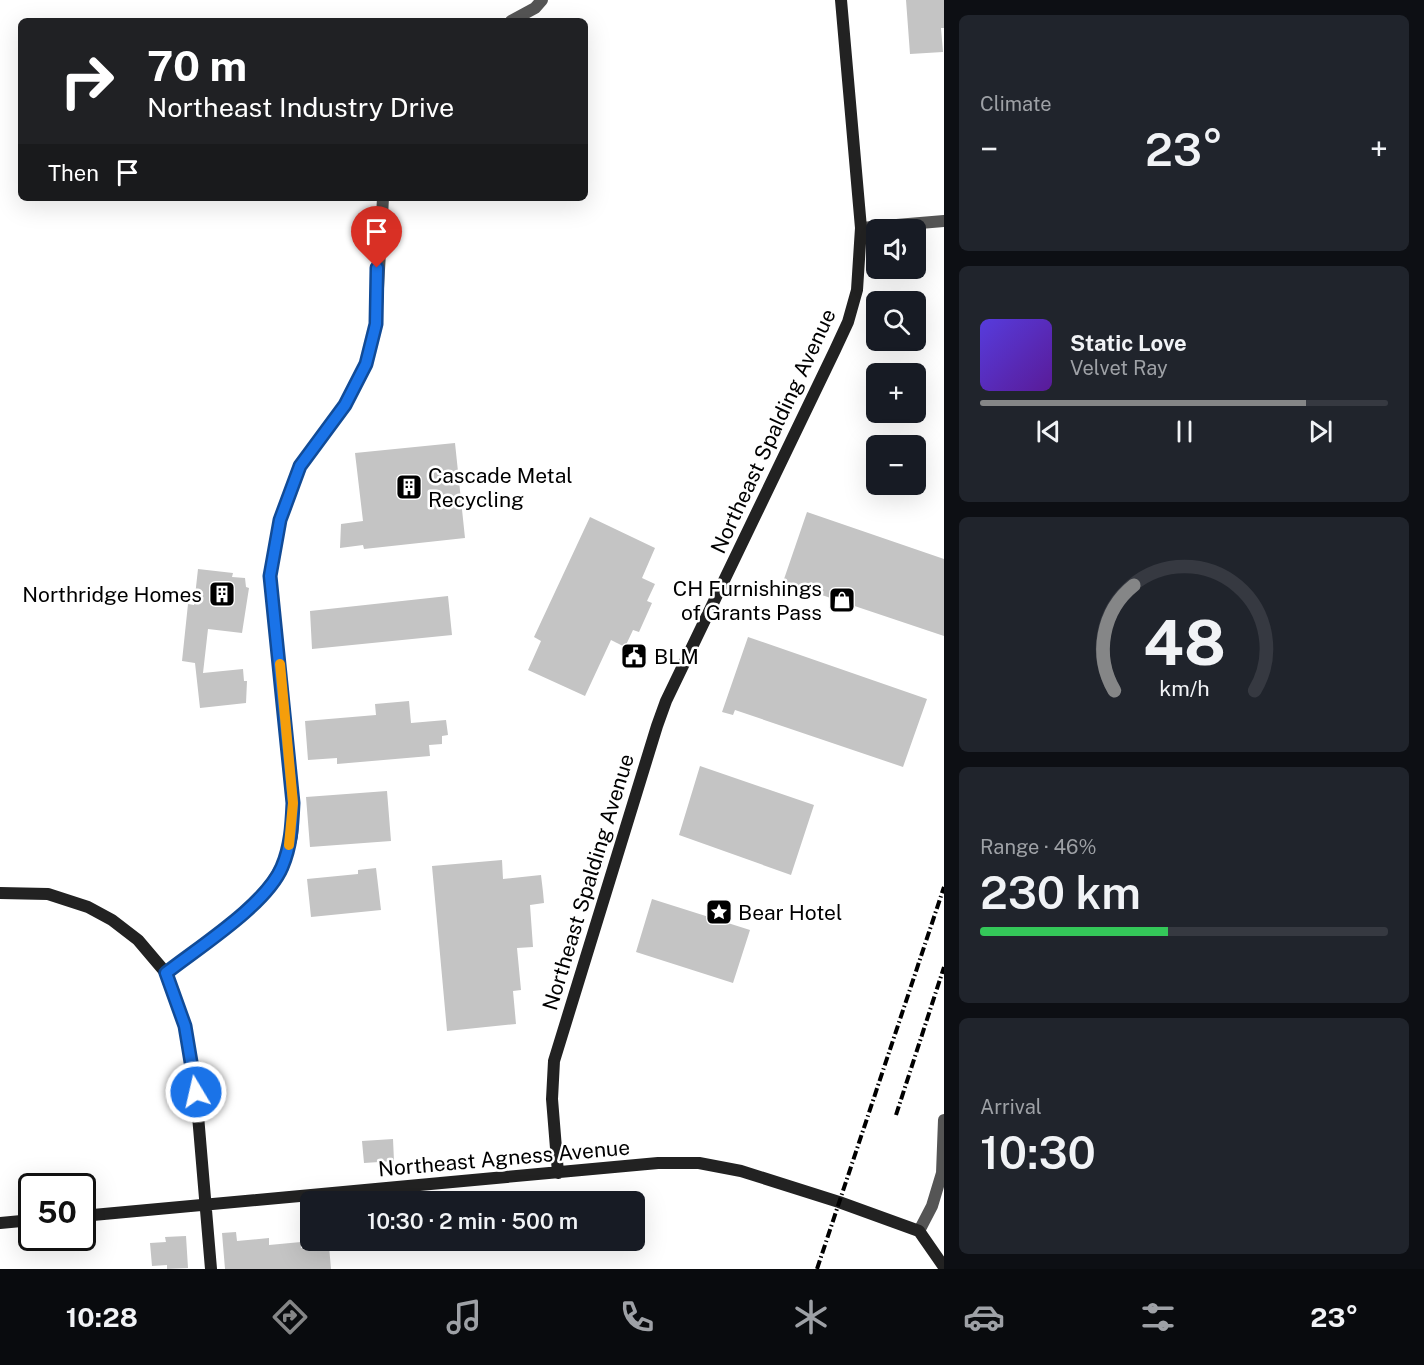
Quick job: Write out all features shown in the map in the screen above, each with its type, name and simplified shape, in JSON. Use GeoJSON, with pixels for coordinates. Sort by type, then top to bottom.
{"type":"FeatureCollection","features":[{"type":"Feature","properties":{"kind":"street"},"geometry":{"type":"LineString","coordinates":[[517,18],[536,8],[542,0]]}},
{"type":"Feature","properties":{"kind":"street","name":"Northeast Spalding Avenue"},"geometry":{"type":"LineString","coordinates":[[558,1173],[552,1099],[554,1061],[657,726],[666,701],[848,322],[857,290],[861,228],[842,0]]}},
{"type":"Feature","properties":{"kind":"street"},"geometry":{"type":"LineString","coordinates":[[166,973],[264,895],[282,869],[291,839],[293,803],[270,576],[280,520],[300,466],[345,405],[366,364],[376,324],[383,201]]}},
{"type":"Feature","properties":{"kind":"street"},"geometry":{"type":"LineString","coordinates":[[861,228],[944,221]]}},
{"type":"Feature","properties":{"kind":"street"},"geometry":{"type":"LineString","coordinates":[[0,893],[48,894],[88,907],[112,920],[138,940],[166,973],[185,1026],[196,1092],[211,1269]]}},
{"type":"Feature","properties":{"kind":"street"},"geometry":{"type":"LineString","coordinates":[[944,1120],[942,1173],[932,1206],[919,1231],[944,1267]]}},
{"type":"Feature","properties":{"kind":"street","name":"Northeast Agness Avenue"},"geometry":{"type":"LineString","coordinates":[[96,1215],[658,1163],[699,1164],[741,1171],[839,1202],[919,1231]]}},
{"type":"Feature","properties":{"kind":"street"},"geometry":{"type":"LineString","coordinates":[[0,1223],[18,1221]]}},
{"type":"Feature","properties":{"kind":"building"},"geometry":{"type":"Polygon","coordinates":[[[906,0],[944,0],[944,28],[941,28],[943,52],[910,54],[906,0]]]}},
{"type":"Feature","properties":{"kind":"building","name":"Cascade Metal Recycling"},"geometry":{"type":"Polygon","coordinates":[[[455,443],[465,538],[364,549],[363,545],[340,548],[341,524],[363,521],[355,453],[455,443]]]}},
{"type":"Feature","properties":{"kind":"building"},"geometry":{"type":"Polygon","coordinates":[[[807,512],[944,559],[944,636],[783,582],[807,512]]]}},
{"type":"Feature","properties":{"kind":"building"},"geometry":{"type":"Polygon","coordinates":[[[590,517],[655,548],[642,578],[655,584],[647,601],[652,603],[639,632],[633,630],[625,647],[611,640],[585,696],[528,670],[541,641],[534,637],[590,517]]]}},
{"type":"Feature","properties":{"kind":"building"},"geometry":{"type":"Polygon","coordinates":[[[198,569],[233,573],[232,577],[245,578],[246,587],[249,588],[242,633],[208,629],[203,673],[243,669],[244,681],[247,681],[246,703],[200,708],[195,663],[182,661],[188,604],[194,605],[198,569]]]}},
{"type":"Feature","properties":{"kind":"building"},"geometry":{"type":"Polygon","coordinates":[[[448,596],[452,635],[312,649],[310,611],[448,596]]]}},
{"type":"Feature","properties":{"kind":"building"},"geometry":{"type":"Polygon","coordinates":[[[748,637],[927,699],[903,767],[735,710],[733,715],[722,712],[748,637]]]}},
{"type":"Feature","properties":{"kind":"building"},"geometry":{"type":"Polygon","coordinates":[[[409,701],[411,723],[446,720],[448,735],[442,736],[442,744],[429,745],[430,756],[337,764],[337,758],[308,760],[305,721],[376,715],[375,704],[409,701]]]}},
{"type":"Feature","properties":{"kind":"building"},"geometry":{"type":"Polygon","coordinates":[[[700,766],[814,805],[791,875],[679,835],[700,766]]]}},
{"type":"Feature","properties":{"kind":"building"},"geometry":{"type":"Polygon","coordinates":[[[387,791],[391,841],[310,847],[306,797],[387,791]]]}},
{"type":"Feature","properties":{"kind":"building"},"geometry":{"type":"Polygon","coordinates":[[[502,860],[503,879],[541,875],[544,903],[530,905],[533,947],[517,948],[521,990],[513,991],[516,1024],[447,1031],[432,866],[502,860]]]}},
{"type":"Feature","properties":{"kind":"building"},"geometry":{"type":"Polygon","coordinates":[[[376,868],[381,910],[311,917],[307,879],[358,874],[358,870],[376,868]]]}},
{"type":"Feature","properties":{"kind":"building"},"geometry":{"type":"Polygon","coordinates":[[[652,899],[750,930],[733,983],[636,952],[652,899]]]}},
{"type":"Feature","properties":{"kind":"building"},"geometry":{"type":"Polygon","coordinates":[[[393,1139],[394,1161],[364,1163],[362,1141],[393,1139]]]}},
{"type":"Feature","properties":{"kind":"building"},"geometry":{"type":"Polygon","coordinates":[[[236,1232],[237,1241],[269,1238],[269,1245],[300,1242],[300,1251],[329,1251],[331,1269],[225,1269],[222,1233],[236,1232]]]}},
{"type":"Feature","properties":{"kind":"building"},"geometry":{"type":"Polygon","coordinates":[[[186,1236],[188,1268],[167,1269],[167,1265],[152,1266],[150,1243],[166,1242],[165,1237],[186,1236]]]}},
{"type":"Feature","properties":{"kind":"railway"},"geometry":{"type":"LineString","coordinates":[[817,1269],[944,887]]}},
{"type":"Feature","properties":{"kind":"railway"},"geometry":{"type":"LineString","coordinates":[[896,1115],[944,967]]}},
{"type":"Feature","properties":{"kind":"slow traffic"},"geometry":{"type":"LineString","coordinates":[[280,664],[293,803],[289,845]]}},
{"type":"Feature","properties":{"kind":"place","name":"Cascade Metal Recycling"},"geometry":{"type":"Point","coordinates":[409,487]}},
{"type":"Feature","properties":{"kind":"place","name":"Northridge Homes"},"geometry":{"type":"Point","coordinates":[222,594]}},
{"type":"Feature","properties":{"kind":"place","name":"CH Furnishings of Grants Pass"},"geometry":{"type":"Point","coordinates":[842,600]}},
{"type":"Feature","properties":{"kind":"place","name":"BLM"},"geometry":{"type":"Point","coordinates":[634,656]}},
{"type":"Feature","properties":{"kind":"place","name":"Bear Hotel"},"geometry":{"type":"Point","coordinates":[719,912]}},
{"type":"Feature","properties":{"kind":"route"},"geometry":{"type":"LineString","coordinates":[[196,1092],[185,1026],[166,973],[264,895],[282,869],[291,839],[293,803],[270,576],[280,520],[300,466],[345,405],[366,364],[376,324],[377,268]]}}]}
